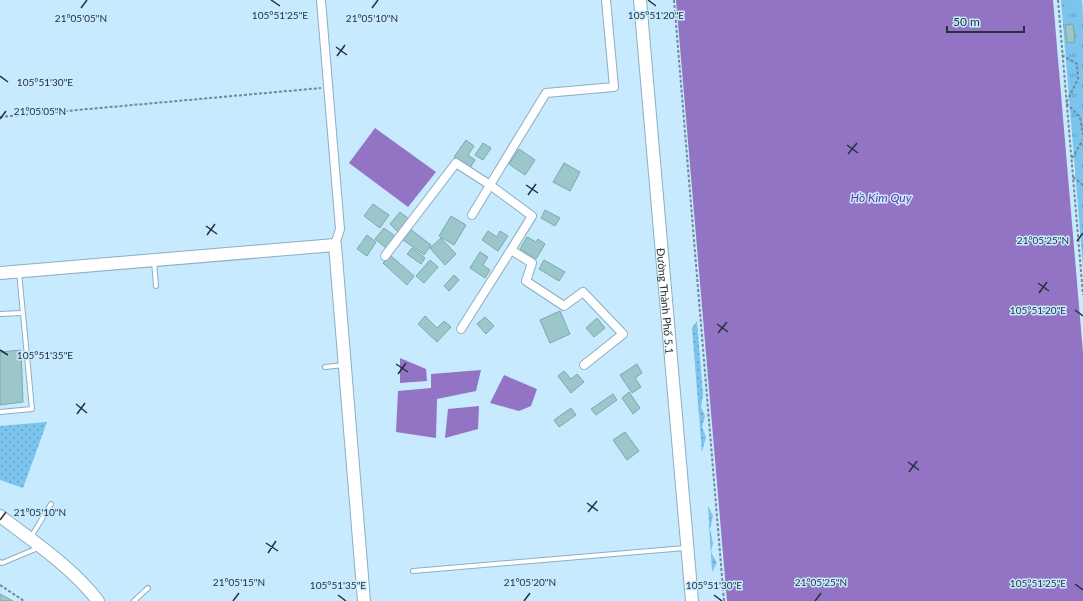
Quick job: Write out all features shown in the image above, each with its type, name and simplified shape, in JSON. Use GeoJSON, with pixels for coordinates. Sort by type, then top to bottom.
{"type":"FeatureCollection","features":[{"type":"Feature","properties":{"kind":"street"},"geometry":{"type":"LineString","coordinates":[[320,0],[340,229],[335,245],[364,601]]}},
{"type":"Feature","properties":{"kind":"street"},"geometry":{"type":"LineString","coordinates":[[472,215],[546,93],[614,87],[606,0]]}},
{"type":"Feature","properties":{"kind":"street","name":"Đường Thành Phố 5.1"},"geometry":{"type":"LineString","coordinates":[[640,0],[692,601]]}},
{"type":"Feature","properties":{"kind":"street"},"geometry":{"type":"LineString","coordinates":[[384,256],[456,163],[490,185],[532,216],[461,329]]}},
{"type":"Feature","properties":{"kind":"street"},"geometry":{"type":"LineString","coordinates":[[0,273],[335,245]]}},
{"type":"Feature","properties":{"kind":"street"},"geometry":{"type":"LineString","coordinates":[[511,250],[532,263],[526,281],[564,306],[584,292],[623,334],[584,365]]}},
{"type":"Feature","properties":{"kind":"street"},"geometry":{"type":"LineString","coordinates":[[0,516],[41,546],[86,586],[98,601]]}},
{"type":"Feature","properties":{"kind":"lane"},"geometry":{"type":"LineString","coordinates":[[154,260],[156,286]]}},
{"type":"Feature","properties":{"kind":"lane"},"geometry":{"type":"LineString","coordinates":[[0,412],[32,409],[19,272]]}},
{"type":"Feature","properties":{"kind":"lane"},"geometry":{"type":"LineString","coordinates":[[0,314],[22,313]]}},
{"type":"Feature","properties":{"kind":"lane"},"geometry":{"type":"LineString","coordinates":[[325,367],[345,365]]}},
{"type":"Feature","properties":{"kind":"lane"},"geometry":{"type":"LineString","coordinates":[[30,539],[51,504]]}},
{"type":"Feature","properties":{"kind":"lane"},"geometry":{"type":"LineString","coordinates":[[0,562],[2,563],[41,546]]}},
{"type":"Feature","properties":{"kind":"lane"},"geometry":{"type":"LineString","coordinates":[[413,571],[687,547]]}},
{"type":"Feature","properties":{"kind":"lane"},"geometry":{"type":"LineString","coordinates":[[134,601],[148,588]]}},
{"type":"Feature","properties":{"kind":"path"},"geometry":{"type":"LineString","coordinates":[[674,0],[724,601]]}},
{"type":"Feature","properties":{"kind":"path"},"geometry":{"type":"LineString","coordinates":[[1058,0],[1083,295]]}},
{"type":"Feature","properties":{"kind":"path"},"geometry":{"type":"LineString","coordinates":[[1062,55],[1077,64],[1078,72],[1078,79],[1066,103]]}},
{"type":"Feature","properties":{"kind":"path"},"geometry":{"type":"LineString","coordinates":[[0,117],[328,87]]}},
{"type":"Feature","properties":{"kind":"path"},"geometry":{"type":"LineString","coordinates":[[1066,103],[1080,117],[1083,135]]}},
{"type":"Feature","properties":{"kind":"path"},"geometry":{"type":"LineString","coordinates":[[1071,159],[1083,140]]}},
{"type":"Feature","properties":{"kind":"path"},"geometry":{"type":"LineString","coordinates":[[1073,177],[1083,185]]}},
{"type":"Feature","properties":{"kind":"path"},"geometry":{"type":"LineString","coordinates":[[0,585],[24,601]]}},
{"type":"Feature","properties":{"kind":"green space"},"geometry":{"type":"Polygon","coordinates":[[[1061,0],[1082,0],[1083,268],[1061,0]]]}},
{"type":"Feature","properties":{"kind":"green space"},"geometry":{"type":"Polygon","coordinates":[[[697,321],[703,395],[701,407],[705,416],[702,427],[706,437],[702,452],[692,328],[697,321]]]}},
{"type":"Feature","properties":{"kind":"green space"},"geometry":{"type":"Polygon","coordinates":[[[47,422],[23,488],[0,480],[0,426],[47,422]]]}},
{"type":"Feature","properties":{"kind":"green space"},"geometry":{"type":"Polygon","coordinates":[[[708,506],[713,516],[710,529],[713,543],[711,552],[717,563],[712,572],[708,506]]]}},
{"type":"Feature","properties":{"kind":"water","name":"Hồ Kim Quy"},"geometry":{"type":"Polygon","coordinates":[[[676,0],[1053,0],[1083,353],[1083,601],[727,601],[676,0]]]}},
{"type":"Feature","properties":{"kind":"water"},"geometry":{"type":"Polygon","coordinates":[[[375,128],[436,172],[408,207],[349,163],[375,128]]]}},
{"type":"Feature","properties":{"kind":"water"},"geometry":{"type":"Polygon","coordinates":[[[400,358],[426,369],[427,381],[400,383],[400,358]]]}},
{"type":"Feature","properties":{"kind":"water"},"geometry":{"type":"Polygon","coordinates":[[[481,370],[476,391],[437,399],[436,438],[396,432],[398,391],[431,388],[431,374],[481,370]]]}},
{"type":"Feature","properties":{"kind":"water"},"geometry":{"type":"Polygon","coordinates":[[[504,375],[537,389],[531,406],[519,411],[490,403],[504,375]]]}},
{"type":"Feature","properties":{"kind":"water"},"geometry":{"type":"Polygon","coordinates":[[[479,406],[478,429],[445,438],[448,409],[479,406]]]}},
{"type":"Feature","properties":{"kind":"building"},"geometry":{"type":"Polygon","coordinates":[[[1073,24],[1075,42],[1067,43],[1065,25],[1073,24]]]}},
{"type":"Feature","properties":{"kind":"building"},"geometry":{"type":"Polygon","coordinates":[[[466,140],[474,146],[468,155],[475,160],[470,168],[454,157],[466,140]]]}},
{"type":"Feature","properties":{"kind":"building"},"geometry":{"type":"Polygon","coordinates":[[[483,143],[491,148],[483,160],[475,155],[483,143]]]}},
{"type":"Feature","properties":{"kind":"building"},"geometry":{"type":"Polygon","coordinates":[[[519,149],[535,160],[525,175],[509,164],[519,149]]]}},
{"type":"Feature","properties":{"kind":"building"},"geometry":{"type":"Polygon","coordinates":[[[564,163],[580,172],[570,191],[553,182],[564,163]]]}},
{"type":"Feature","properties":{"kind":"building"},"geometry":{"type":"Polygon","coordinates":[[[373,204],[389,215],[380,228],[364,216],[373,204]]]}},
{"type":"Feature","properties":{"kind":"building"},"geometry":{"type":"Polygon","coordinates":[[[545,210],[560,218],[555,226],[541,218],[545,210]]]}},
{"type":"Feature","properties":{"kind":"building"},"geometry":{"type":"Polygon","coordinates":[[[400,212],[409,219],[398,232],[390,224],[400,212]]]}},
{"type":"Feature","properties":{"kind":"building"},"geometry":{"type":"Polygon","coordinates":[[[451,216],[466,225],[454,245],[439,236],[451,216]]]}},
{"type":"Feature","properties":{"kind":"building"},"geometry":{"type":"Polygon","coordinates":[[[384,228],[395,236],[386,248],[375,239],[384,228]]]}},
{"type":"Feature","properties":{"kind":"building"},"geometry":{"type":"Polygon","coordinates":[[[410,229],[431,245],[424,255],[402,239],[410,229]]]}},
{"type":"Feature","properties":{"kind":"building"},"geometry":{"type":"Polygon","coordinates":[[[488,231],[497,237],[500,231],[508,236],[498,251],[482,240],[488,231]]]}},
{"type":"Feature","properties":{"kind":"building"},"geometry":{"type":"Polygon","coordinates":[[[367,235],[376,242],[367,256],[357,249],[367,235]]]}},
{"type":"Feature","properties":{"kind":"building"},"geometry":{"type":"Polygon","coordinates":[[[527,237],[536,242],[538,239],[545,244],[536,259],[520,249],[527,237]]]}},
{"type":"Feature","properties":{"kind":"building"},"geometry":{"type":"Polygon","coordinates":[[[441,238],[456,254],[445,265],[430,248],[441,238]]]}},
{"type":"Feature","properties":{"kind":"building"},"geometry":{"type":"Polygon","coordinates":[[[412,248],[425,258],[421,264],[407,254],[412,248]]]}},
{"type":"Feature","properties":{"kind":"building"},"geometry":{"type":"Polygon","coordinates":[[[480,252],[488,257],[483,265],[490,270],[485,278],[470,268],[480,252]]]}},
{"type":"Feature","properties":{"kind":"building"},"geometry":{"type":"Polygon","coordinates":[[[390,255],[414,276],[407,285],[383,263],[390,255]]]}},
{"type":"Feature","properties":{"kind":"building"},"geometry":{"type":"Polygon","coordinates":[[[430,260],[438,267],[424,283],[416,276],[430,260]]]}},
{"type":"Feature","properties":{"kind":"building"},"geometry":{"type":"Polygon","coordinates":[[[544,260],[565,272],[559,281],[539,269],[544,260]]]}},
{"type":"Feature","properties":{"kind":"building"},"geometry":{"type":"Polygon","coordinates":[[[454,275],[459,280],[449,291],[444,286],[454,275]]]}},
{"type":"Feature","properties":{"kind":"building"},"geometry":{"type":"Polygon","coordinates":[[[560,311],[570,334],[550,343],[540,320],[560,311]]]}},
{"type":"Feature","properties":{"kind":"building"},"geometry":{"type":"Polygon","coordinates":[[[425,316],[437,328],[444,321],[451,327],[437,342],[418,324],[425,316]]]}},
{"type":"Feature","properties":{"kind":"building"},"geometry":{"type":"Polygon","coordinates":[[[485,317],[494,326],[486,334],[477,324],[485,317]]]}},
{"type":"Feature","properties":{"kind":"building"},"geometry":{"type":"Polygon","coordinates":[[[597,318],[605,328],[594,337],[586,328],[597,318]]]}},
{"type":"Feature","properties":{"kind":"building"},"geometry":{"type":"Polygon","coordinates":[[[21,350],[23,402],[0,405],[0,352],[21,350]]]}},
{"type":"Feature","properties":{"kind":"building"},"geometry":{"type":"Polygon","coordinates":[[[637,364],[642,373],[635,378],[641,387],[632,393],[620,375],[637,364]]]}},
{"type":"Feature","properties":{"kind":"building"},"geometry":{"type":"Polygon","coordinates":[[[564,371],[571,379],[577,374],[584,382],[571,393],[558,376],[564,371]]]}},
{"type":"Feature","properties":{"kind":"building"},"geometry":{"type":"Polygon","coordinates":[[[629,392],[640,408],[633,414],[622,398],[629,392]]]}},
{"type":"Feature","properties":{"kind":"building"},"geometry":{"type":"Polygon","coordinates":[[[613,394],[617,400],[596,415],[591,409],[613,394]]]}},
{"type":"Feature","properties":{"kind":"building"},"geometry":{"type":"Polygon","coordinates":[[[571,408],[576,415],[559,427],[554,420],[571,408]]]}},
{"type":"Feature","properties":{"kind":"building"},"geometry":{"type":"Polygon","coordinates":[[[625,432],[639,451],[627,460],[613,440],[625,432]]]}},
{"type":"Feature","properties":{"kind":"building"},"geometry":{"type":"Polygon","coordinates":[[[0,594],[13,601],[0,601],[0,594]]]}}]}
